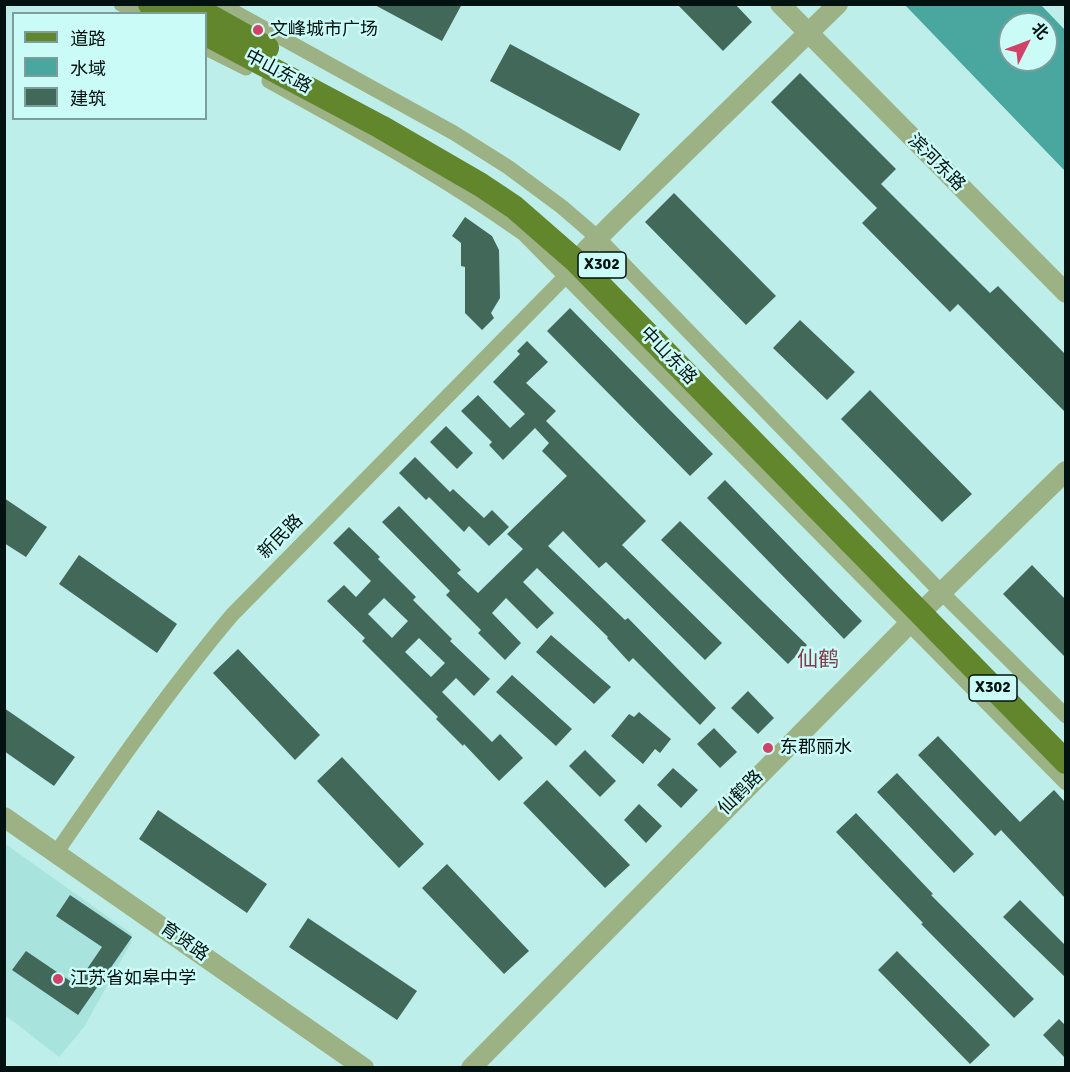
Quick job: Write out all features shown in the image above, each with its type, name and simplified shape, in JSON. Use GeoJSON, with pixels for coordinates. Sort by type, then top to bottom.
{"type":"FeatureCollection","features":[{"type":"Feature","properties":{"kind":"main road"},"geometry":{"type":"LineString","coordinates":[[150,4],[164,12]]}},
{"type":"Feature","properties":{"kind":"main road","name":"中山东路"},"geometry":{"type":"LineString","coordinates":[[187,4],[201,12]]}},
{"type":"Feature","properties":{"kind":"main road","name":"中山东路"},"geometry":{"type":"LineString","coordinates":[[207,15],[422,133],[521,193],[925,608],[1065,762]]}},
{"type":"Feature","properties":{"kind":"main road","name":"中山东路"},"geometry":{"type":"LineString","coordinates":[[207,35],[381,127],[481,185],[582,257]]}},
{"type":"Feature","properties":{"kind":"main road","name":"中山东路"},"geometry":{"type":"LineString","coordinates":[[925,608],[1065,741]]}},
{"type":"Feature","properties":{"kind":"street"},"geometry":{"type":"LineString","coordinates":[[122,4],[136,12]]}},
{"type":"Feature","properties":{"kind":"street"},"geometry":{"type":"LineString","coordinates":[[220,4],[463,138],[508,166],[562,207],[582,257]]}},
{"type":"Feature","properties":{"kind":"street","name":"滨河东路"},"geometry":{"type":"LineString","coordinates":[[780,4],[807,34],[1065,292]]}},
{"type":"Feature","properties":{"kind":"street"},"geometry":{"type":"LineString","coordinates":[[582,257],[838,4]]}},
{"type":"Feature","properties":{"kind":"street"},"geometry":{"type":"LineString","coordinates":[[207,49],[265,78],[396,152],[474,198],[524,234],[582,257]]}},
{"type":"Feature","properties":{"kind":"street","name":"新民路"},"geometry":{"type":"LineString","coordinates":[[56,853],[130,746],[232,615],[582,257]]}},
{"type":"Feature","properties":{"kind":"street","name":"仙鹤路"},"geometry":{"type":"LineString","coordinates":[[471,1068],[925,608],[1065,471]]}},
{"type":"Feature","properties":{"kind":"street"},"geometry":{"type":"LineString","coordinates":[[925,608],[1065,716]]}},
{"type":"Feature","properties":{"kind":"street"},"geometry":{"type":"LineString","coordinates":[[925,608],[1065,783]]}},
{"type":"Feature","properties":{"kind":"street","name":"育贤路"},"geometry":{"type":"LineString","coordinates":[[4,817],[364,1068]]}},
{"type":"Feature","properties":{"kind":"shaded area","name":"江苏省如皋中学"},"geometry":{"type":"Polygon","coordinates":[[[4,843],[132,934],[131,943],[84,1027],[59,1057],[5,1015],[4,843]]]}},
{"type":"Feature","properties":{"kind":"water"},"geometry":{"type":"Polygon","coordinates":[[[905,5],[1041,5],[1048,12],[998,12],[998,72],[1058,72],[1058,23],[1065,30],[1065,171],[905,5]]]}},
{"type":"Feature","properties":{"kind":"building"},"geometry":{"type":"Polygon","coordinates":[[[373,4],[462,4],[442,41],[373,4]]]}},
{"type":"Feature","properties":{"kind":"building"},"geometry":{"type":"Polygon","coordinates":[[[677,4],[735,4],[752,22],[723,51],[677,4]]]}},
{"type":"Feature","properties":{"kind":"building"},"geometry":{"type":"Polygon","coordinates":[[[510,44],[640,114],[620,151],[490,81],[510,44]]]}},
{"type":"Feature","properties":{"kind":"building"},"geometry":{"type":"Polygon","coordinates":[[[800,73],[896,169],[881,184],[990,293],[998,286],[1065,354],[1065,412],[958,304],[950,312],[862,223],[877,208],[771,102],[800,73]]]}},
{"type":"Feature","properties":{"kind":"building"},"geometry":{"type":"Polygon","coordinates":[[[674,193],[776,296],[746,325],[645,222],[674,193]]]}},
{"type":"Feature","properties":{"kind":"building"},"geometry":{"type":"Polygon","coordinates":[[[465,217],[492,236],[499,250],[500,298],[491,313],[494,318],[482,330],[465,313],[465,267],[461,266],[461,243],[452,236],[465,217]]]}},
{"type":"Feature","properties":{"kind":"building"},"geometry":{"type":"Polygon","coordinates":[[[570,308],[713,454],[690,476],[547,331],[570,308]]]}},
{"type":"Feature","properties":{"kind":"building"},"geometry":{"type":"Polygon","coordinates":[[[800,320],[855,372],[827,400],[773,348],[800,320]]]}},
{"type":"Feature","properties":{"kind":"building"},"geometry":{"type":"Polygon","coordinates":[[[527,341],[548,362],[526,383],[556,411],[546,421],[646,521],[622,545],[722,643],[705,660],[606,562],[599,568],[563,531],[548,546],[625,620],[628,618],[716,708],[700,725],[633,658],[629,662],[608,637],[537,568],[523,582],[554,613],[537,629],[506,598],[492,613],[521,643],[505,660],[478,633],[481,630],[446,595],[450,591],[382,522],[399,506],[461,570],[457,573],[478,593],[523,549],[507,534],[567,476],[542,451],[549,443],[535,428],[503,460],[489,445],[492,442],[461,411],[478,395],[510,428],[525,414],[493,382],[520,354],[517,351],[527,341]]]}},
{"type":"Feature","properties":{"kind":"building"},"geometry":{"type":"Polygon","coordinates":[[[870,390],[972,494],[942,522],[841,419],[870,390]]]}},
{"type":"Feature","properties":{"kind":"building"},"geometry":{"type":"Polygon","coordinates":[[[446,426],[473,453],[457,469],[430,442],[446,426]]]}},
{"type":"Feature","properties":{"kind":"building"},"geometry":{"type":"Polygon","coordinates":[[[415,457],[450,492],[453,489],[484,518],[492,510],[509,527],[489,546],[469,526],[464,532],[429,497],[426,500],[399,473],[415,457]]]}},
{"type":"Feature","properties":{"kind":"building"},"geometry":{"type":"Polygon","coordinates":[[[725,480],[862,621],[844,639],[707,498],[725,480]]]}},
{"type":"Feature","properties":{"kind":"building"},"geometry":{"type":"Polygon","coordinates":[[[4,498],[47,527],[26,557],[4,543],[4,498]]]}},
{"type":"Feature","properties":{"kind":"building"},"geometry":{"type":"Polygon","coordinates":[[[680,521],[807,645],[788,664],[661,540],[680,521]]]}},
{"type":"Feature","properties":{"kind":"building"},"geometry":{"type":"Polygon","coordinates":[[[349,527],[416,597],[413,600],[452,639],[450,641],[490,679],[474,696],[456,678],[442,692],[492,742],[500,734],[523,758],[499,781],[464,744],[463,746],[436,719],[438,717],[362,641],[365,638],[327,601],[344,585],[356,597],[371,581],[333,543],[349,527]],[[384,598],[368,614],[392,638],[408,621],[384,598]],[[419,638],[405,652],[431,677],[445,663],[419,638]]]}},
{"type":"Feature","properties":{"kind":"building"},"geometry":{"type":"Polygon","coordinates":[[[79,555],[177,624],[157,653],[59,584],[79,555]]]}},
{"type":"Feature","properties":{"kind":"building"},"geometry":{"type":"Polygon","coordinates":[[[1032,565],[1065,599],[1065,657],[1003,594],[1032,565]]]}},
{"type":"Feature","properties":{"kind":"building"},"geometry":{"type":"Polygon","coordinates":[[[551,635],[611,687],[594,704],[536,652],[551,635]]]}},
{"type":"Feature","properties":{"kind":"building"},"geometry":{"type":"Polygon","coordinates":[[[238,649],[320,735],[295,760],[213,673],[238,649]]]}},
{"type":"Feature","properties":{"kind":"building"},"geometry":{"type":"Polygon","coordinates":[[[512,675],[572,729],[556,746],[496,692],[512,675]]]}},
{"type":"Feature","properties":{"kind":"building"},"geometry":{"type":"Polygon","coordinates":[[[748,691],[774,718],[758,734],[731,708],[748,691]]]}},
{"type":"Feature","properties":{"kind":"building"},"geometry":{"type":"Polygon","coordinates":[[[4,708],[75,757],[54,786],[4,751],[4,708]]]}},
{"type":"Feature","properties":{"kind":"building"},"geometry":{"type":"Polygon","coordinates":[[[639,712],[671,739],[660,753],[655,749],[643,764],[611,736],[629,714],[634,717],[639,712]]]}},
{"type":"Feature","properties":{"kind":"building"},"geometry":{"type":"Polygon","coordinates":[[[714,728],[737,752],[720,768],[697,744],[714,728]]]}},
{"type":"Feature","properties":{"kind":"building"},"geometry":{"type":"Polygon","coordinates":[[[938,736],[1020,822],[1054,790],[1065,802],[1065,898],[1001,830],[995,836],[918,755],[938,736]]]}},
{"type":"Feature","properties":{"kind":"building"},"geometry":{"type":"Polygon","coordinates":[[[585,750],[616,781],[600,797],[569,766],[585,750]]]}},
{"type":"Feature","properties":{"kind":"building"},"geometry":{"type":"Polygon","coordinates":[[[342,757],[424,844],[399,868],[317,781],[342,757]]]}},
{"type":"Feature","properties":{"kind":"building"},"geometry":{"type":"Polygon","coordinates":[[[673,768],[698,790],[681,808],[657,785],[673,768]]]}},
{"type":"Feature","properties":{"kind":"building"},"geometry":{"type":"Polygon","coordinates":[[[897,773],[974,854],[954,873],[877,792],[897,773]]]}},
{"type":"Feature","properties":{"kind":"building"},"geometry":{"type":"Polygon","coordinates":[[[547,780],[630,865],[605,888],[523,803],[547,780]]]}},
{"type":"Feature","properties":{"kind":"building"},"geometry":{"type":"Polygon","coordinates":[[[639,804],[662,826],[646,843],[624,820],[639,804]]]}},
{"type":"Feature","properties":{"kind":"building"},"geometry":{"type":"Polygon","coordinates":[[[158,810],[267,884],[247,913],[139,839],[158,810]]]}},
{"type":"Feature","properties":{"kind":"building"},"geometry":{"type":"Polygon","coordinates":[[[856,813],[933,894],[931,895],[1034,999],[1014,1018],[921,924],[923,923],[836,832],[856,813]]]}},
{"type":"Feature","properties":{"kind":"building"},"geometry":{"type":"Polygon","coordinates":[[[447,864],[529,951],[504,974],[422,888],[447,864]]]}},
{"type":"Feature","properties":{"kind":"building"},"geometry":{"type":"Polygon","coordinates":[[[70,895],[132,937],[78,1015],[12,970],[26,951],[76,985],[102,947],[56,916],[70,895]]]}},
{"type":"Feature","properties":{"kind":"building"},"geometry":{"type":"Polygon","coordinates":[[[1020,900],[1065,945],[1065,977],[1003,917],[1020,900]]]}},
{"type":"Feature","properties":{"kind":"building"},"geometry":{"type":"Polygon","coordinates":[[[308,918],[417,991],[397,1020],[289,947],[308,918]]]}},
{"type":"Feature","properties":{"kind":"building"},"geometry":{"type":"Polygon","coordinates":[[[897,951],[990,1045],[970,1064],[878,970],[897,951]]]}},
{"type":"Feature","properties":{"kind":"building"},"geometry":{"type":"Polygon","coordinates":[[[1059,1019],[1065,1025],[1065,1058],[1043,1035],[1059,1019]]]}},
{"type":"Feature","properties":{"kind":"place","name":"文峰城市广场"},"geometry":{"type":"Point","coordinates":[258,30]}},
{"type":"Feature","properties":{"kind":"place","name":"东郡丽水"},"geometry":{"type":"Point","coordinates":[768,748]}},
{"type":"Feature","properties":{"kind":"place","name":"江苏省如皋中学"},"geometry":{"type":"Point","coordinates":[58,979]}},
{"type":"Feature","properties":{"kind":"district","name":"仙鹤"},"geometry":{"type":"Point","coordinates":[818,660]}}]}
